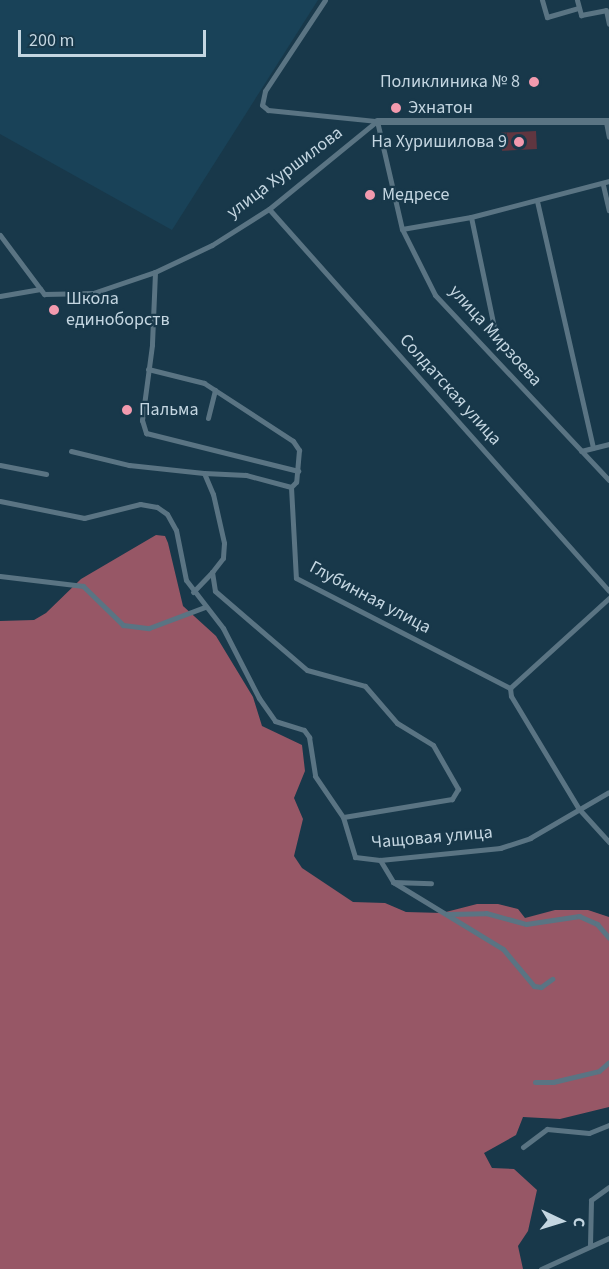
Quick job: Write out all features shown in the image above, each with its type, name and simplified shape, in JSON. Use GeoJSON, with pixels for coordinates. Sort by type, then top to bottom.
{"type":"FeatureCollection","features":[{"type":"Feature","properties":{"kind":"street"},"geometry":{"type":"LineString","coordinates":[[325,0],[265,91],[262,105],[268,110],[377,121],[608,122],[609,137]]}},
{"type":"Feature","properties":{"kind":"street"},"geometry":{"type":"LineString","coordinates":[[542,0],[547,17],[579,8]]}},
{"type":"Feature","properties":{"kind":"street"},"geometry":{"type":"LineString","coordinates":[[577,0],[581,15],[606,10],[609,24]]}},
{"type":"Feature","properties":{"kind":"street","name":"улица Хуршилова"},"geometry":{"type":"LineString","coordinates":[[40,289],[44,294],[93,292],[155,272],[212,245],[268,209],[377,121]]}},
{"type":"Feature","properties":{"kind":"street","name":"улица Мирзоева"},"geometry":{"type":"LineString","coordinates":[[377,121],[402,229],[435,295],[609,480]]}},
{"type":"Feature","properties":{"kind":"street"},"geometry":{"type":"LineString","coordinates":[[402,229],[471,217],[603,185],[609,181]]}},
{"type":"Feature","properties":{"kind":"street"},"geometry":{"type":"LineString","coordinates":[[603,185],[609,210]]}},
{"type":"Feature","properties":{"kind":"street"},"geometry":{"type":"LineString","coordinates":[[537,201],[593,448]]}},
{"type":"Feature","properties":{"kind":"street","name":"Солдатская улица"},"geometry":{"type":"LineString","coordinates":[[268,209],[609,591]]}},
{"type":"Feature","properties":{"kind":"street"},"geometry":{"type":"LineString","coordinates":[[471,217],[496,337]]}},
{"type":"Feature","properties":{"kind":"street"},"geometry":{"type":"LineString","coordinates":[[0,235],[40,289],[0,296]]}},
{"type":"Feature","properties":{"kind":"street"},"geometry":{"type":"LineString","coordinates":[[155,272],[142,420],[146,434],[298,471]]}},
{"type":"Feature","properties":{"kind":"street"},"geometry":{"type":"LineString","coordinates":[[71,451],[129,465],[246,475],[291,487],[298,471],[298,444],[204,383],[148,369]]}},
{"type":"Feature","properties":{"kind":"street"},"geometry":{"type":"LineString","coordinates":[[208,418],[215,390]]}},
{"type":"Feature","properties":{"kind":"street"},"geometry":{"type":"LineString","coordinates":[[582,451],[609,444]]}},
{"type":"Feature","properties":{"kind":"street"},"geometry":{"type":"LineString","coordinates":[[0,465],[46,474]]}},
{"type":"Feature","properties":{"kind":"street"},"geometry":{"type":"LineString","coordinates":[[193,592],[212,572],[224,551],[213,494],[204,473]]}},
{"type":"Feature","properties":{"kind":"street","name":"Глубинная улица"},"geometry":{"type":"LineString","coordinates":[[291,487],[297,578],[510,688]]}},
{"type":"Feature","properties":{"kind":"street","name":"Чащовая улица"},"geometry":{"type":"LineString","coordinates":[[0,501],[84,518],[130,505],[157,507],[176,530],[186,580],[223,628],[275,721],[304,730],[309,737],[315,776],[343,817],[355,857],[380,860],[500,849],[530,838],[609,792]]}},
{"type":"Feature","properties":{"kind":"street"},"geometry":{"type":"LineString","coordinates":[[212,572],[215,591],[307,670],[365,686],[397,723],[433,745],[458,789],[452,800],[343,817]]}},
{"type":"Feature","properties":{"kind":"street"},"geometry":{"type":"LineString","coordinates":[[0,576],[83,586],[123,625],[149,628],[206,607]]}},
{"type":"Feature","properties":{"kind":"street"},"geometry":{"type":"LineString","coordinates":[[609,598],[510,688],[511,696],[579,809],[609,842]]}},
{"type":"Feature","properties":{"kind":"street"},"geometry":{"type":"LineString","coordinates":[[380,860],[393,882],[503,949],[534,986],[541,987],[552,978]]}},
{"type":"Feature","properties":{"kind":"street"},"geometry":{"type":"LineString","coordinates":[[393,882],[431,883]]}},
{"type":"Feature","properties":{"kind":"street"},"geometry":{"type":"LineString","coordinates":[[446,914],[486,913],[526,924],[579,916],[597,924],[609,938]]}},
{"type":"Feature","properties":{"kind":"street"},"geometry":{"type":"LineString","coordinates":[[535,1082],[552,1082],[599,1071],[609,1062]]}},
{"type":"Feature","properties":{"kind":"street"},"geometry":{"type":"LineString","coordinates":[[523,1147],[547,1129],[589,1133],[609,1125]]}},
{"type":"Feature","properties":{"kind":"street"},"geometry":{"type":"LineString","coordinates":[[590,1245],[591,1200],[609,1187]]}},
{"type":"Feature","properties":{"kind":"street"},"geometry":{"type":"LineString","coordinates":[[541,1269],[609,1238]]}},
{"type":"Feature","properties":{"kind":"shaded area"},"geometry":{"type":"Polygon","coordinates":[[[0,0],[318,0],[172,230],[0,134],[0,0]]]}},
{"type":"Feature","properties":{"kind":"shaded area","name":"На Хуришилова 9"},"geometry":{"type":"Polygon","coordinates":[[[536,131],[537,149],[502,151],[501,133],[536,131]]]}},
{"type":"Feature","properties":{"kind":"shaded area"},"geometry":{"type":"Polygon","coordinates":[[[156,535],[165,536],[168,543],[183,606],[216,636],[253,697],[262,726],[302,745],[305,771],[294,798],[303,819],[294,856],[302,868],[353,902],[385,903],[406,912],[442,913],[477,904],[498,904],[518,909],[525,918],[555,910],[588,910],[609,917],[609,1107],[560,1119],[523,1117],[516,1135],[484,1153],[492,1168],[514,1169],[537,1190],[528,1231],[518,1246],[523,1269],[0,1269],[0,621],[34,620],[46,613],[81,579],[156,535]]]}},
{"type":"Feature","properties":{"kind":"place","name":"Поликлиника № 8"},"geometry":{"type":"Point","coordinates":[534,82]}},
{"type":"Feature","properties":{"kind":"place","name":"Эхнатон"},"geometry":{"type":"Point","coordinates":[396,108]}},
{"type":"Feature","properties":{"kind":"place","name":"На Хуришилова 9"},"geometry":{"type":"Point","coordinates":[519,142]}},
{"type":"Feature","properties":{"kind":"place","name":"Медресе"},"geometry":{"type":"Point","coordinates":[370,195]}},
{"type":"Feature","properties":{"kind":"place","name":"Школа единоборств"},"geometry":{"type":"Point","coordinates":[54,310]}},
{"type":"Feature","properties":{"kind":"place","name":"Пальма"},"geometry":{"type":"Point","coordinates":[127,410]}}]}
